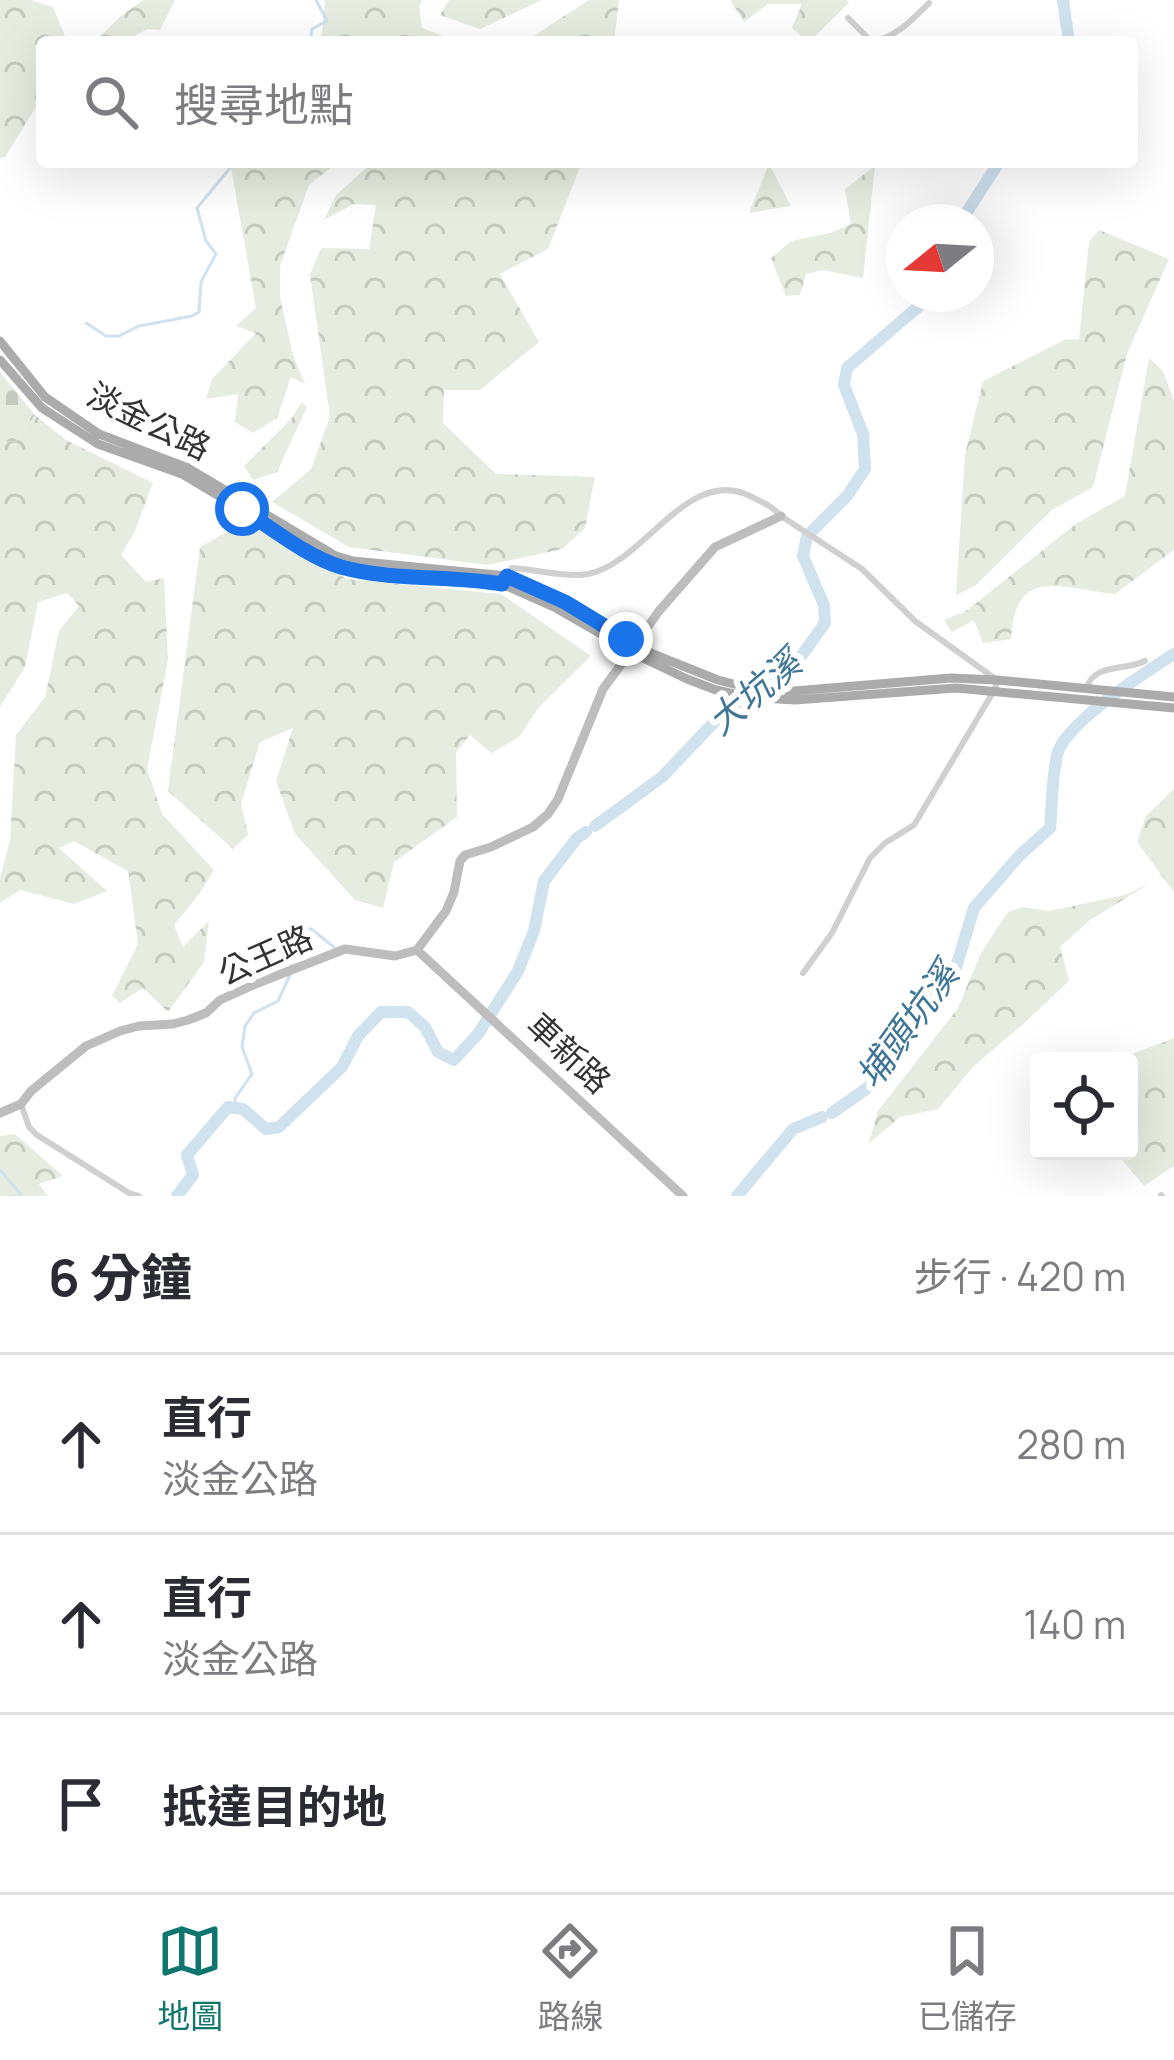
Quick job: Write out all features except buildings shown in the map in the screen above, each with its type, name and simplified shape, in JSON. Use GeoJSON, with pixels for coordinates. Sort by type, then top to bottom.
{"type":"FeatureCollection","features":[{"type":"Feature","properties":{"kind":"main road","name":"淡金公路"},"geometry":{"type":"LineString","coordinates":[[0,341],[42,408],[98,443],[182,474],[331,563],[369,572],[504,580],[687,680],[762,695],[810,700],[996,684]]}},
{"type":"Feature","properties":{"kind":"main road","name":"淡金公路"},"geometry":{"type":"LineString","coordinates":[[0,360],[22,378]]}},
{"type":"Feature","properties":{"kind":"main road"},"geometry":{"type":"LineString","coordinates":[[996,684],[1174,697]]}},
{"type":"Feature","properties":{"kind":"main road"},"geometry":{"type":"LineString","coordinates":[[996,684],[1078,699],[1174,708]]}},
{"type":"Feature","properties":{"kind":"street"},"geometry":{"type":"LineString","coordinates":[[890,36],[928,4]]}},
{"type":"Feature","properties":{"kind":"street"},"geometry":{"type":"LineString","coordinates":[[848,18],[867,36]]}},
{"type":"Feature","properties":{"kind":"street"},"geometry":{"type":"LineString","coordinates":[[504,580],[512,568],[586,575],[608,567],[692,501],[717,488],[740,491],[772,507],[862,569],[915,621],[996,684],[914,825],[870,858],[832,933],[803,973]]}},
{"type":"Feature","properties":{"kind":"street"},"geometry":{"type":"LineString","coordinates":[[417,950],[446,911],[465,855],[533,827],[548,814],[603,689],[628,645],[716,547],[781,516]]}},
{"type":"Feature","properties":{"kind":"street"},"geometry":{"type":"LineString","coordinates":[[1091,689],[1094,674],[1145,661]]}},
{"type":"Feature","properties":{"kind":"street","name":"公王路"},"geometry":{"type":"LineString","coordinates":[[0,1113],[21,1104],[86,1046],[139,1026],[188,1020],[206,1013],[220,1000],[345,949],[395,956],[417,950]]}},
{"type":"Feature","properties":{"kind":"street","name":"車新路"},"geometry":{"type":"LineString","coordinates":[[417,950],[683,1196]]}},
{"type":"Feature","properties":{"kind":"street"},"geometry":{"type":"LineString","coordinates":[[21,1104],[29,1127],[38,1135],[139,1196]]}},
{"type":"Feature","properties":{"kind":"green space"},"geometry":{"type":"Polygon","coordinates":[[[0,0],[30,0],[53,7],[65,36],[36,36],[36,107],[0,158],[0,0]]]}},
{"type":"Feature","properties":{"kind":"green space"},"geometry":{"type":"Polygon","coordinates":[[[143,0],[175,0],[160,30],[100,36],[143,0]]]}},
{"type":"Feature","properties":{"kind":"green space"},"geometry":{"type":"Polygon","coordinates":[[[325,0],[422,0],[422,28],[443,36],[322,36],[325,0]]]}},
{"type":"Feature","properties":{"kind":"green space"},"geometry":{"type":"Polygon","coordinates":[[[449,0],[542,0],[480,29],[440,15],[449,0]]]}},
{"type":"Feature","properties":{"kind":"green space"},"geometry":{"type":"Polygon","coordinates":[[[589,0],[619,0],[615,36],[533,36],[589,0]]]}},
{"type":"Feature","properties":{"kind":"green space"},"geometry":{"type":"Polygon","coordinates":[[[730,0],[849,3],[815,36],[802,36],[792,28],[802,4],[768,4],[744,22],[730,0]]]}},
{"type":"Feature","properties":{"kind":"green space"},"geometry":{"type":"Polygon","coordinates":[[[231,168],[330,168],[309,185],[280,266],[280,297],[305,384],[291,377],[277,418],[253,433],[235,422],[238,394],[206,399],[212,379],[256,333],[236,326],[256,308],[231,168]]]}},
{"type":"Feature","properties":{"kind":"green space"},"geometry":{"type":"Polygon","coordinates":[[[366,168],[580,168],[548,249],[500,274],[539,342],[480,390],[444,390],[443,423],[496,474],[595,477],[585,528],[562,549],[488,565],[349,547],[272,502],[311,469],[330,417],[310,275],[321,248],[369,249],[376,205],[353,204],[324,220],[336,195],[366,168]]]}},
{"type":"Feature","properties":{"kind":"green space"},"geometry":{"type":"Polygon","coordinates":[[[767,168],[771,168],[791,206],[749,213],[767,168]]]}},
{"type":"Feature","properties":{"kind":"green space"},"geometry":{"type":"Polygon","coordinates":[[[875,168],[863,278],[823,270],[806,274],[800,295],[786,296],[771,258],[791,241],[851,224],[845,189],[875,168]]]}},
{"type":"Feature","properties":{"kind":"green space"},"geometry":{"type":"Polygon","coordinates":[[[1099,230],[1169,259],[1127,354],[1093,487],[1052,510],[975,586],[956,595],[965,455],[983,381],[1064,340],[1079,339],[1089,242],[1099,230]]]}},
{"type":"Feature","properties":{"kind":"green space"},"geometry":{"type":"Polygon","coordinates":[[[1149,358],[1163,371],[1174,401],[1174,550],[1115,594],[1059,586],[1031,591],[1014,616],[1011,639],[983,643],[974,620],[952,632],[944,620],[966,611],[1077,523],[1125,496],[1149,358]]]}},
{"type":"Feature","properties":{"kind":"green space"},"geometry":{"type":"Polygon","coordinates":[[[0,372],[35,415],[16,441],[0,443],[0,372]]]}},
{"type":"Feature","properties":{"kind":"green space"},"geometry":{"type":"Polygon","coordinates":[[[302,402],[307,407],[277,472],[253,480],[244,466],[302,402]]]}},
{"type":"Feature","properties":{"kind":"green space"},"geometry":{"type":"Polygon","coordinates":[[[35,415],[66,440],[153,483],[121,555],[146,582],[164,578],[168,660],[147,769],[162,814],[214,870],[174,925],[183,947],[209,921],[204,962],[168,1012],[143,988],[120,1003],[112,996],[138,944],[128,871],[74,841],[59,848],[107,891],[74,904],[20,890],[0,903],[0,878],[10,841],[16,735],[45,697],[59,631],[79,606],[67,593],[38,602],[25,667],[0,707],[0,443],[16,441],[35,415]]]}},
{"type":"Feature","properties":{"kind":"green space"},"geometry":{"type":"Polygon","coordinates":[[[248,520],[347,579],[501,594],[591,656],[539,707],[519,737],[491,753],[470,735],[456,752],[457,817],[394,862],[383,908],[355,900],[295,834],[276,781],[293,728],[260,742],[241,804],[248,835],[233,849],[168,791],[200,547],[248,520]]]}},
{"type":"Feature","properties":{"kind":"green space"},"geometry":{"type":"Polygon","coordinates":[[[1174,789],[1174,892],[1137,842],[1146,816],[1174,789]]]}},
{"type":"Feature","properties":{"kind":"green space"},"geometry":{"type":"Polygon","coordinates":[[[1150,883],[1090,920],[1060,947],[1069,981],[974,1066],[938,1109],[900,1117],[869,1143],[878,1111],[958,1008],[981,953],[1008,912],[1023,907],[1049,911],[1125,895],[1150,883]]]}},
{"type":"Feature","properties":{"kind":"green space"},"geometry":{"type":"Polygon","coordinates":[[[1174,1038],[1174,1166],[1144,1186],[1122,1160],[1138,1160],[1137,1052],[1174,1038]]]}},
{"type":"Feature","properties":{"kind":"green space"},"geometry":{"type":"Polygon","coordinates":[[[15,1134],[63,1176],[39,1184],[48,1196],[0,1196],[0,1136],[15,1134]]]}},
{"type":"Feature","properties":{"kind":"waterway"},"geometry":{"type":"LineString","coordinates":[[311,36],[312,29],[327,21],[316,0]]}},
{"type":"Feature","properties":{"kind":"waterway","name":"大坑溪"},"geometry":{"type":"LineString","coordinates":[[1063,0],[1068,36]]}},
{"type":"Feature","properties":{"kind":"waterway"},"geometry":{"type":"LineString","coordinates":[[86,323],[106,336],[119,336],[139,326],[199,312],[201,282],[216,254],[206,241],[197,208],[230,168]]}},
{"type":"Feature","properties":{"kind":"waterway","name":"大坑溪"},"geometry":{"type":"LineString","coordinates":[[972,204],[995,168]]}},
{"type":"Feature","properties":{"kind":"waterway","name":"大坑溪"},"geometry":{"type":"LineString","coordinates":[[595,826],[662,777],[721,715],[802,655],[825,623],[824,605],[803,556],[807,536],[847,496],[865,469],[863,434],[844,385],[847,368],[912,312]]}},
{"type":"Feature","properties":{"kind":"waterway","name":"埔頭坑溪"},"geometry":{"type":"LineString","coordinates":[[832,1113],[870,1086],[954,974],[974,908],[1050,828],[1056,760],[1065,739],[1109,698],[1174,654]]}},
{"type":"Feature","properties":{"kind":"waterway","name":"大坑溪"},"geometry":{"type":"LineString","coordinates":[[177,1196],[193,1175],[187,1155],[228,1107],[243,1109],[266,1129],[279,1127],[342,1067],[358,1036],[381,1012],[408,1012],[425,1027],[438,1052],[454,1060],[478,1034],[518,971],[534,931],[544,881],[586,832]]}},
{"type":"Feature","properties":{"kind":"waterway"},"geometry":{"type":"LineString","coordinates":[[291,966],[297,927],[311,929],[334,947]]}},
{"type":"Feature","properties":{"kind":"waterway"},"geometry":{"type":"LineString","coordinates":[[235,1108],[235,1098],[252,1074],[242,1047],[245,1026],[254,1013],[278,1001],[290,975]]}},
{"type":"Feature","properties":{"kind":"waterway","name":"埔頭坑溪"},"geometry":{"type":"LineString","coordinates":[[737,1196],[793,1129],[822,1117]]}},
{"type":"Feature","properties":{"kind":"waterway"},"geometry":{"type":"LineString","coordinates":[[0,1170],[22,1196]]}},
{"type":"Feature","properties":{"kind":"route"},"geometry":{"type":"LineString","coordinates":[[242,509],[340,566],[502,584],[507,576],[565,602],[626,639]]}}]}
